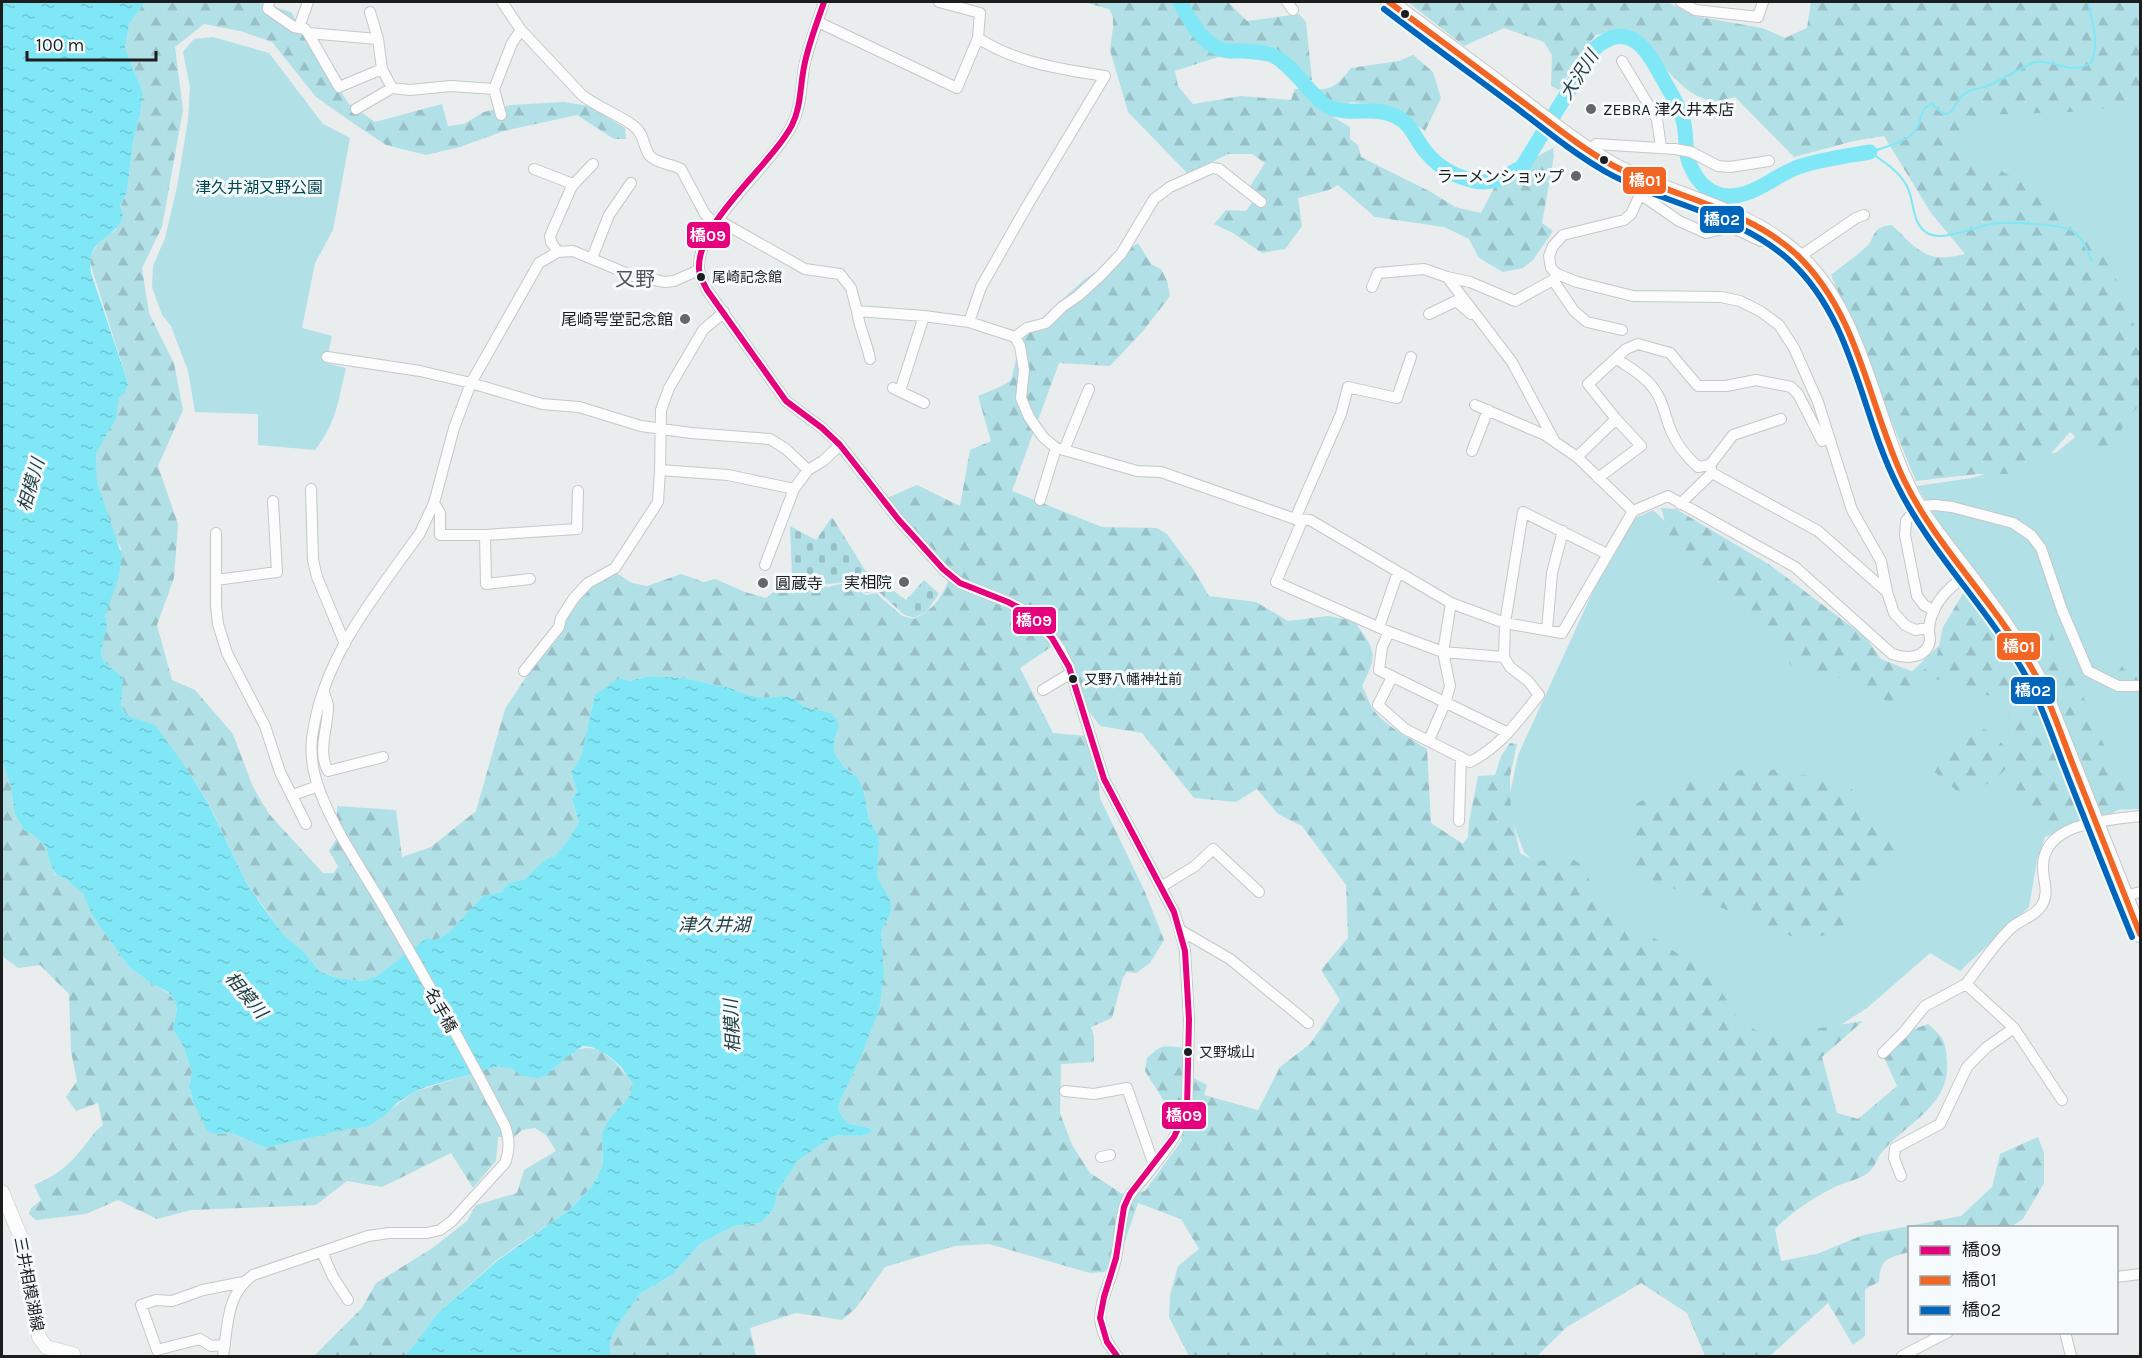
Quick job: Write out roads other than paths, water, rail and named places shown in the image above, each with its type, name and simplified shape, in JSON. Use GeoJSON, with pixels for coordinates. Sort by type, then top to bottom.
{"type":"FeatureCollection","features":[{"type":"Feature","properties":{"kind":"highway"},"geometry":{"type":"LineString","coordinates":[[1389,2],[1557,128],[1643,188],[1736,215],[1768,232],[1799,257],[1825,287],[1844,322],[1904,477],[1918,506],[2028,660],[2041,685],[2096,823],[2133,894],[2140,933]]}},
{"type":"Feature","properties":{"kind":"main road","name":"三井相模湖線"},"geometry":{"type":"LineString","coordinates":[[2,1192],[22,1240],[39,1337],[46,1347],[75,1356]]}},
{"type":"Feature","properties":{"kind":"street"},"geometry":{"type":"LineString","coordinates":[[269,2],[268,9],[294,27],[378,39]]}},
{"type":"Feature","properties":{"kind":"street"},"geometry":{"type":"LineString","coordinates":[[308,2],[304,30],[339,87],[382,69]]}},
{"type":"Feature","properties":{"kind":"street"},"geometry":{"type":"LineString","coordinates":[[502,2],[521,30],[582,95],[638,129],[643,136],[648,154],[655,160],[681,169],[705,214],[805,269],[840,274],[851,288],[859,330],[867,345],[870,359]]}},
{"type":"Feature","properties":{"kind":"street"},"geometry":{"type":"LineString","coordinates":[[824,2],[804,67],[801,95],[793,124],[780,145],[717,222],[704,242],[699,270],[707,290],[786,401],[822,428],[840,445],[898,519],[944,569],[960,583],[1025,611],[1052,638],[1071,673],[1104,779],[1174,912],[1185,951],[1189,1019],[1187,1109],[1175,1138],[1128,1199],[1122,1214],[1115,1262],[1100,1312],[1101,1326],[1106,1339],[1118,1356]]}},
{"type":"Feature","properties":{"kind":"street"},"geometry":{"type":"LineString","coordinates":[[818,22],[957,88],[978,38],[981,13],[939,2]]}},
{"type":"Feature","properties":{"kind":"street"},"geometry":{"type":"LineString","coordinates":[[1681,2],[1695,10],[1758,17],[1763,2]]}},
{"type":"Feature","properties":{"kind":"street"},"geometry":{"type":"LineString","coordinates":[[370,12],[378,39],[382,69],[392,88]]}},
{"type":"Feature","properties":{"kind":"street"},"geometry":{"type":"LineString","coordinates":[[501,115],[494,89],[512,44],[521,30]]}},
{"type":"Feature","properties":{"kind":"street"},"geometry":{"type":"LineString","coordinates":[[969,322],[981,287],[1105,76],[1027,61],[994,49],[978,38]]}},
{"type":"Feature","properties":{"kind":"street"},"geometry":{"type":"LineString","coordinates":[[1622,61],[1658,119],[1661,147]]}},
{"type":"Feature","properties":{"kind":"street"},"geometry":{"type":"LineString","coordinates":[[356,110],[392,88],[410,90],[451,86],[494,89]]}},
{"type":"Feature","properties":{"kind":"street"},"geometry":{"type":"LineString","coordinates":[[1590,152],[1596,144],[1661,147],[1691,152],[1718,166],[1730,167],[1769,161]]}},
{"type":"Feature","properties":{"kind":"street"},"geometry":{"type":"LineString","coordinates":[[593,164],[573,184],[550,236],[558,252],[573,251],[633,276],[664,282],[674,281],[699,270]]}},
{"type":"Feature","properties":{"kind":"street"},"geometry":{"type":"LineString","coordinates":[[1015,337],[1027,328],[1046,323],[1101,275],[1121,254],[1154,199],[1170,187],[1212,168],[1219,169],[1261,202]]}},
{"type":"Feature","properties":{"kind":"street"},"geometry":{"type":"LineString","coordinates":[[534,169],[573,184]]}},
{"type":"Feature","properties":{"kind":"street"},"geometry":{"type":"LineString","coordinates":[[592,258],[609,215],[631,183]]}},
{"type":"Feature","properties":{"kind":"street"},"geometry":{"type":"LineString","coordinates":[[1622,330],[1587,322],[1574,311],[1555,277],[1549,256],[1553,246],[1563,235],[1624,220],[1631,214],[1643,188],[1679,221],[1706,233],[1731,227],[1761,241]]}},
{"type":"Feature","properties":{"kind":"street"},"geometry":{"type":"LineString","coordinates":[[1799,257],[1856,218],[1864,215]]}},
{"type":"Feature","properties":{"kind":"street","name":"名手橋"},"geometry":{"type":"LineString","coordinates":[[224,1351],[200,1339],[157,1350],[141,1305],[156,1300],[172,1301],[203,1290],[243,1282],[265,1270],[378,1234],[434,1232],[452,1221],[505,1163],[508,1134],[385,908],[341,835],[318,786],[312,746],[314,724],[324,691],[345,644],[363,614],[420,533],[434,503],[454,428],[471,383],[534,270],[543,259],[558,252]]}},
{"type":"Feature","properties":{"kind":"street"},"geometry":{"type":"LineString","coordinates":[[1372,287],[1378,273],[1424,269],[1470,282],[1515,301],[1555,277],[1633,296],[1721,297],[1740,301],[1760,311],[1779,325],[1794,348],[1818,402],[1852,510],[1881,561],[1894,613],[1905,626],[1915,630],[1929,628]]}},
{"type":"Feature","properties":{"kind":"street"},"geometry":{"type":"LineString","coordinates":[[1447,277],[1512,362],[1556,442]]}},
{"type":"Feature","properties":{"kind":"street"},"geometry":{"type":"LineString","coordinates":[[1430,314],[1456,301],[1474,317],[1479,318]]}},
{"type":"Feature","properties":{"kind":"street"},"geometry":{"type":"LineString","coordinates":[[856,311],[969,322],[1015,337],[1020,346],[1024,370],[1021,398],[1025,410],[1036,429],[1060,449],[1137,471],[1161,472],[1299,520],[1310,520],[1451,603],[1505,623],[1562,633],[1633,511],[1668,496],[1795,567],[1892,654],[1902,657],[1915,656],[1926,650],[1930,640],[1929,628],[1940,599],[1967,574]]}},
{"type":"Feature","properties":{"kind":"street"},"geometry":{"type":"LineString","coordinates":[[524,671],[559,627],[561,618],[574,598],[588,583],[615,568],[658,502],[660,428],[662,410],[669,388],[703,330],[724,312]]}},
{"type":"Feature","properties":{"kind":"street"},"geometry":{"type":"LineString","coordinates":[[924,316],[897,389],[924,403]]}},
{"type":"Feature","properties":{"kind":"street"},"geometry":{"type":"LineString","coordinates":[[1598,478],[1641,446],[1588,384],[1626,349],[1638,344],[1670,353],[1698,386],[1726,386],[1756,380],[1791,387],[1798,394],[1822,441],[1828,438]]}},
{"type":"Feature","properties":{"kind":"street"},"geometry":{"type":"LineString","coordinates":[[327,357],[420,371],[543,404],[579,407],[641,426],[692,434],[770,439],[786,449],[808,470]]}},
{"type":"Feature","properties":{"kind":"street"},"geometry":{"type":"LineString","coordinates":[[1411,357],[1397,398],[1348,387],[1341,414],[1276,582],[1384,630],[1443,652],[1504,657]]}},
{"type":"Feature","properties":{"kind":"street"},"geometry":{"type":"LineString","coordinates":[[1617,359],[1644,378],[1655,389],[1683,454],[1698,467],[1711,469],[1818,531],[1887,592]]}},
{"type":"Feature","properties":{"kind":"street"},"geometry":{"type":"LineString","coordinates":[[1040,500],[1060,449],[1089,389]]}},
{"type":"Feature","properties":{"kind":"street"},"geometry":{"type":"LineString","coordinates":[[1475,405],[1556,442],[1577,457],[1633,511]]}},
{"type":"Feature","properties":{"kind":"street"},"geometry":{"type":"LineString","coordinates":[[1472,451],[1488,410]]}},
{"type":"Feature","properties":{"kind":"street"},"geometry":{"type":"LineString","coordinates":[[1577,457],[1616,419]]}},
{"type":"Feature","properties":{"kind":"street"},"geometry":{"type":"LineString","coordinates":[[1680,504],[1711,469],[1733,435],[1781,419]]}},
{"type":"Feature","properties":{"kind":"street"},"geometry":{"type":"LineString","coordinates":[[765,565],[794,489],[808,470],[823,461],[840,445]]}},
{"type":"Feature","properties":{"kind":"street"},"geometry":{"type":"LineString","coordinates":[[660,470],[728,475],[794,489]]}},
{"type":"Feature","properties":{"kind":"street"},"geometry":{"type":"LineString","coordinates":[[311,489],[313,560],[317,577],[345,644]]}},
{"type":"Feature","properties":{"kind":"street"},"geometry":{"type":"LineString","coordinates":[[434,503],[440,513],[440,535],[485,535],[577,529],[578,492]]}},
{"type":"Feature","properties":{"kind":"street"},"geometry":{"type":"LineString","coordinates":[[216,580],[278,572],[273,501]]}},
{"type":"Feature","properties":{"kind":"street"},"geometry":{"type":"LineString","coordinates":[[1934,611],[1924,605],[1917,596],[1905,535],[1906,521],[1918,506],[1952,507],[2013,523],[2031,534],[2041,548],[2062,610],[2088,671],[2118,686],[2140,686]]}},
{"type":"Feature","properties":{"kind":"street"},"geometry":{"type":"LineString","coordinates":[[1392,677],[1378,705],[1405,729],[1470,762],[1484,755],[1508,734],[1539,695],[1528,681],[1510,667],[1504,657],[1505,623],[1523,512],[1606,554]]}},
{"type":"Feature","properties":{"kind":"street"},"geometry":{"type":"LineString","coordinates":[[1547,630],[1552,573],[1563,531]]}},
{"type":"Feature","properties":{"kind":"street"},"geometry":{"type":"LineString","coordinates":[[216,533],[218,624],[227,653],[266,726],[280,772],[306,824]]}},
{"type":"Feature","properties":{"kind":"street"},"geometry":{"type":"LineString","coordinates":[[485,535],[486,584],[530,579]]}},
{"type":"Feature","properties":{"kind":"street"},"geometry":{"type":"LineString","coordinates":[[1398,572],[1384,630],[1379,670],[1508,734]]}},
{"type":"Feature","properties":{"kind":"street"},"geometry":{"type":"LineString","coordinates":[[1429,740],[1450,686],[1443,652],[1451,603]]}},
{"type":"Feature","properties":{"kind":"street"},"geometry":{"type":"LineString","coordinates":[[1043,690],[1071,673]]}},
{"type":"Feature","properties":{"kind":"street"},"geometry":{"type":"LineString","coordinates":[[324,691],[328,706],[324,763],[328,771],[383,757]]}},
{"type":"Feature","properties":{"kind":"street"},"geometry":{"type":"LineString","coordinates":[[1459,821],[1461,757]]}},
{"type":"Feature","properties":{"kind":"street"},"geometry":{"type":"LineString","coordinates":[[293,795],[318,786]]}},
{"type":"Feature","properties":{"kind":"street"},"geometry":{"type":"LineString","coordinates":[[1883,1053],[1926,1006],[1966,984],[2010,929],[2043,905],[2046,886],[2043,868],[2044,855],[2048,845],[2064,832],[2096,823],[2140,816]]}},
{"type":"Feature","properties":{"kind":"street"},"geometry":{"type":"LineString","coordinates":[[1161,887],[1195,866],[1213,849],[1259,892]]}},
{"type":"Feature","properties":{"kind":"street"},"geometry":{"type":"LineString","coordinates":[[1180,930],[1230,959],[1308,1023]]}},
{"type":"Feature","properties":{"kind":"street"},"geometry":{"type":"LineString","coordinates":[[1966,984],[2014,1028],[2062,1100]]}},
{"type":"Feature","properties":{"kind":"street"},"geometry":{"type":"LineString","coordinates":[[1901,1176],[1894,1158],[1895,1148],[1940,1124],[1966,1067],[2014,1028]]}},
{"type":"Feature","properties":{"kind":"street"},"geometry":{"type":"LineString","coordinates":[[1065,1091],[1094,1094],[1127,1088],[1154,1165]]}},
{"type":"Feature","properties":{"kind":"street"},"geometry":{"type":"LineString","coordinates":[[322,1252],[333,1277],[348,1300]]}},
{"type":"Feature","properties":{"kind":"street"},"geometry":{"type":"LineString","coordinates":[[2118,1277],[2140,1275]]}},
{"type":"Feature","properties":{"kind":"street"},"geometry":{"type":"LineString","coordinates":[[224,1351],[232,1299],[243,1282]]}},
{"type":"Feature","properties":{"kind":"street"},"geometry":{"type":"LineString","coordinates":[[1902,1356],[1944,1334]]}},
{"type":"Feature","properties":{"kind":"street"},"geometry":{"type":"LineString","coordinates":[[2066,1334],[2071,1356]]}},
{"type":"Feature","properties":{"kind":"water","name":"津久井湖"},"geometry":{"type":"Polygon","coordinates":[[[2,2],[145,2],[129,24],[125,48],[143,93],[133,142],[127,192],[120,206],[123,217],[113,232],[96,246],[90,261],[91,273],[128,383],[124,394],[119,397],[116,418],[96,453],[97,482],[122,556],[118,579],[105,617],[106,628],[102,654],[107,664],[123,678],[121,705],[127,716],[155,725],[208,803],[246,882],[260,903],[283,934],[305,953],[320,972],[338,978],[363,981],[377,976],[427,938],[436,940],[449,932],[483,896],[501,892],[509,883],[525,879],[539,865],[554,857],[567,842],[579,822],[572,799],[577,792],[571,772],[581,757],[595,695],[619,678],[629,681],[650,676],[683,678],[730,688],[746,695],[793,698],[805,707],[831,713],[837,720],[839,727],[834,741],[834,752],[843,766],[857,777],[864,792],[869,820],[879,838],[877,876],[891,902],[891,912],[881,932],[884,972],[879,1009],[838,1110],[847,1123],[869,1128],[872,1132],[861,1136],[832,1137],[798,1160],[778,1190],[774,1208],[761,1223],[734,1226],[701,1243],[673,1274],[640,1294],[616,1328],[610,1342],[610,1356],[404,1356],[436,1315],[497,1261],[569,1210],[597,1178],[603,1163],[602,1133],[609,1119],[629,1097],[633,1084],[621,1067],[609,1056],[592,1047],[583,1046],[547,1075],[538,1078],[520,1075],[513,1069],[498,1066],[414,1092],[367,1127],[348,1129],[266,1148],[232,1133],[215,1134],[207,1130],[193,1101],[189,1086],[192,1072],[184,1048],[173,1029],[177,1009],[174,1000],[168,992],[152,984],[129,967],[92,915],[83,894],[65,878],[56,875],[46,847],[35,836],[24,830],[15,815],[11,787],[2,760],[2,2]]]}},
{"type":"Feature","properties":{"kind":"waterway","name":"大沢川"},"geometry":{"type":"LineString","coordinates":[[1180,2],[1196,29],[1213,46],[1225,51],[1259,52],[1274,56],[1290,68],[1324,104],[1331,108],[1389,113],[1401,119],[1436,162],[1456,175],[1478,182],[1498,180],[1522,167],[1595,48],[1607,40],[1618,37],[1628,37],[1636,42],[1651,58],[1681,114],[1689,163],[1699,181],[1718,194],[1739,195],[1759,188],[1798,167],[1870,152]]}},
{"type":"Feature","properties":{"kind":"waterway"},"geometry":{"type":"LineString","coordinates":[[1870,152],[1894,144],[1911,135],[1928,105],[1932,104],[1942,113],[1947,114],[1952,111],[1961,96],[1971,90],[1988,86],[2034,62],[2069,68],[2083,67],[2091,63],[2095,41],[2088,2]]}},
{"type":"Feature","properties":{"kind":"waterway","name":"大沢川"},"geometry":{"type":"LineString","coordinates":[[1870,152],[1903,180],[1910,192],[1916,219],[1923,230],[1929,234],[1951,235],[1998,223],[2057,227],[2073,231],[2084,244],[2092,261]]}},
{"type":"Feature","properties":{"kind":"place","name":"ZEBRA 津久井本店"},"geometry":{"type":"Point","coordinates":[1591,109]}},
{"type":"Feature","properties":{"kind":"place","name":"ラーメンショップ"},"geometry":{"type":"Point","coordinates":[1576,176]}},
{"type":"Feature","properties":{"kind":"place","name":"尾崎記念館"},"geometry":{"type":"Point","coordinates":[701,277]}},
{"type":"Feature","properties":{"kind":"place","name":"尾崎咢堂記念館"},"geometry":{"type":"Point","coordinates":[685,319]}},
{"type":"Feature","properties":{"kind":"place","name":"実相院"},"geometry":{"type":"Point","coordinates":[904,582]}},
{"type":"Feature","properties":{"kind":"place","name":"圓蔵寺"},"geometry":{"type":"Point","coordinates":[763,583]}},
{"type":"Feature","properties":{"kind":"place","name":"又野八幡神社前"},"geometry":{"type":"Point","coordinates":[1073,679]}},
{"type":"Feature","properties":{"kind":"place","name":"又野城山"},"geometry":{"type":"Point","coordinates":[1188,1052]}},
{"type":"Feature","properties":{"kind":"district","name":"又野"},"geometry":{"type":"Point","coordinates":[635,279]}},
{"type":"Feature","properties":{"kind":"park label","name":"津久井湖又野公園"},"geometry":{"type":"Point","coordinates":[259,187]}},
{"type":"Feature","properties":{"kind":"water label","name":"相模川"},"geometry":{"type":"Point","coordinates":[31,485]}},
{"type":"Feature","properties":{"kind":"water label","name":"相模川"},"geometry":{"type":"Point","coordinates":[246,995]}},
{"type":"Feature","properties":{"kind":"water label","name":"相模川"},"geometry":{"type":"Point","coordinates":[732,1026]}}]}
